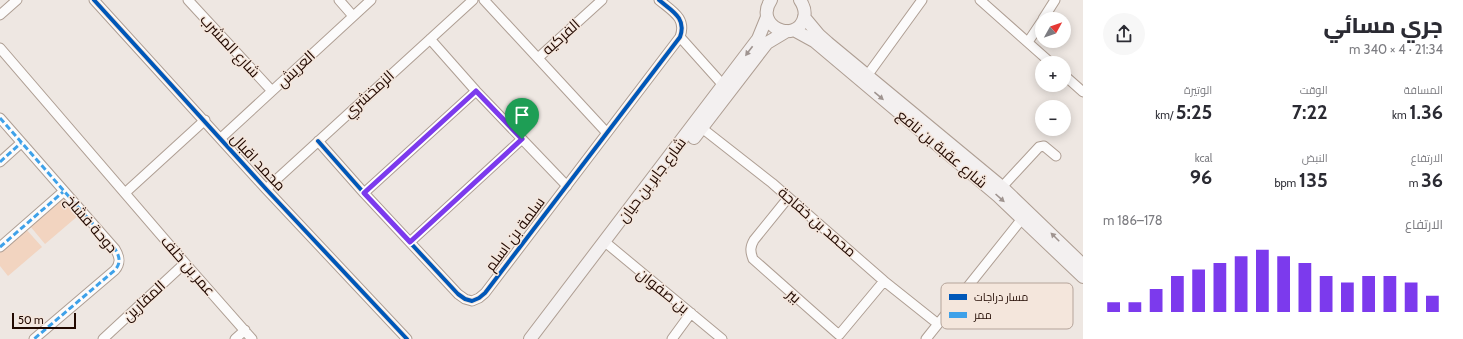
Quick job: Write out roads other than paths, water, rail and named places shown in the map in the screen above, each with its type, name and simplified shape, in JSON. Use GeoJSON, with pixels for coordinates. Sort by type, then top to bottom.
{"type":"FeatureCollection","features":[{"type":"Feature","properties":{"kind":"street"},"geometry":{"type":"LineString","coordinates":[[0,15],[17,0]]}},
{"type":"Feature","properties":{"kind":"street","name":"محمد اقبال"},"geometry":{"type":"LineString","coordinates":[[94,0],[407,339]]}},
{"type":"Feature","properties":{"kind":"street","name":"شارع المشرب"},"geometry":{"type":"LineString","coordinates":[[188,0],[272,91]]}},
{"type":"Feature","properties":{"kind":"street"},"geometry":{"type":"LineString","coordinates":[[339,0],[353,16]]}},
{"type":"Feature","properties":{"kind":"street","name":"العريش"},"geometry":{"type":"LineString","coordinates":[[221,138],[371,0]]}},
{"type":"Feature","properties":{"kind":"street","name":"الزمخشري"},"geometry":{"type":"LineString","coordinates":[[266,188],[472,0]]}},
{"type":"Feature","properties":{"kind":"street"},"geometry":{"type":"LineString","coordinates":[[484,0],[607,133]]}},
{"type":"Feature","properties":{"kind":"street","name":"الفركيه"},"geometry":{"type":"LineString","coordinates":[[538,58],[602,0]]}},
{"type":"Feature","properties":{"kind":"street"},"geometry":{"type":"LineString","coordinates":[[659,0],[680,19],[682,25],[680,38],[723,85]]}},
{"type":"Feature","properties":{"kind":"street"},"geometry":{"type":"LineString","coordinates":[[758,0],[768,9]]}},
{"type":"Feature","properties":{"kind":"street"},"geometry":{"type":"LineString","coordinates":[[865,78],[922,0]]}},
{"type":"Feature","properties":{"kind":"street"},"geometry":{"type":"LineString","coordinates":[[980,0],[1043,56]]}},
{"type":"Feature","properties":{"kind":"street"},"geometry":{"type":"LineString","coordinates":[[1048,12],[1055,0]]}},
{"type":"Feature","properties":{"kind":"street"},"geometry":{"type":"LineString","coordinates":[[790,30],[801,23],[804,6]]}},
{"type":"Feature","properties":{"kind":"street","name":"شارع عقبة بن نافع"},"geometry":{"type":"LineString","coordinates":[[804,6],[819,35],[865,78],[998,196],[1025,214],[1083,264]]}},
{"type":"Feature","properties":{"kind":"street","name":"شارع عقبة بن نافع"},"geometry":{"type":"LineString","coordinates":[[768,9],[774,27],[790,30],[814,41],[865,78],[1002,187],[1083,277]]}},
{"type":"Feature","properties":{"kind":"street","name":"شارع جابر بن حيان"},"geometry":{"type":"LineString","coordinates":[[698,125],[723,85],[758,38],[768,9]]}},
{"type":"Feature","properties":{"kind":"street","name":"شارع جابر بن حيان"},"geometry":{"type":"LineString","coordinates":[[539,339],[607,245],[698,125],[767,43],[790,30]]}},
{"type":"Feature","properties":{"kind":"street"},"geometry":{"type":"LineString","coordinates":[[1028,42],[1035,32]]}},
{"type":"Feature","properties":{"kind":"street","name":"سلمة بن اسلم"},"geometry":{"type":"LineString","coordinates":[[318,141],[458,294],[465,299],[472,301],[479,298],[485,292],[680,38]]}},
{"type":"Feature","properties":{"kind":"street"},"geometry":{"type":"LineString","coordinates":[[430,39],[476,91],[566,186]]}},
{"type":"Feature","properties":{"kind":"street","name":"عمر بن خلف"},"geometry":{"type":"LineString","coordinates":[[0,48],[252,339]]}},
{"type":"Feature","properties":{"kind":"street"},"geometry":{"type":"LineString","coordinates":[[1071,81],[1083,92]]}},
{"type":"Feature","properties":{"kind":"street"},"geometry":{"type":"LineString","coordinates":[[364,193],[476,91]]}},
{"type":"Feature","properties":{"kind":"street","name":"دوحة فشاخ"},"geometry":{"type":"LineString","coordinates":[[0,118],[114,249],[120,259],[115,270],[34,339]]}},
{"type":"Feature","properties":{"kind":"street"},"geometry":{"type":"LineString","coordinates":[[125,193],[205,120]]}},
{"type":"Feature","properties":{"kind":"street","name":"محمد بن خفاجة"},"geometry":{"type":"LineString","coordinates":[[698,125],[772,184],[884,281],[938,324]]}},
{"type":"Feature","properties":{"kind":"street"},"geometry":{"type":"LineString","coordinates":[[410,242],[522,139]]}},
{"type":"Feature","properties":{"kind":"street"},"geometry":{"type":"LineString","coordinates":[[0,162],[21,143]]}},
{"type":"Feature","properties":{"kind":"street","name":"شارع عقبة بن نافع"},"geometry":{"type":"LineString","coordinates":[[1002,187],[1039,147],[1044,146],[1056,156]]}},
{"type":"Feature","properties":{"kind":"street"},"geometry":{"type":"LineString","coordinates":[[0,247],[63,192]]}},
{"type":"Feature","properties":{"kind":"street","name":"بير"},"geometry":{"type":"LineString","coordinates":[[788,198],[754,240],[750,251],[753,259],[837,337],[884,281]]}},
{"type":"Feature","properties":{"kind":"street"},"geometry":{"type":"LineString","coordinates":[[970,283],[1025,214]]}},
{"type":"Feature","properties":{"kind":"street","name":"شارع جابر بن حيان"},"geometry":{"type":"LineString","coordinates":[[530,339],[607,245]]}},
{"type":"Feature","properties":{"kind":"street","name":"بن صفوان"},"geometry":{"type":"LineString","coordinates":[[607,245],[722,339]]}},
{"type":"Feature","properties":{"kind":"street","name":"المقارين"},"geometry":{"type":"LineString","coordinates":[[104,339],[185,263]]}},
{"type":"Feature","properties":{"kind":"street"},"geometry":{"type":"LineString","coordinates":[[672,339],[691,313]]}},
{"type":"Feature","properties":{"kind":"street"},"geometry":{"type":"LineString","coordinates":[[926,339],[941,320]]}},
{"type":"Feature","properties":{"kind":"street"},"geometry":{"type":"LineString","coordinates":[[235,339],[245,330]]}}]}
